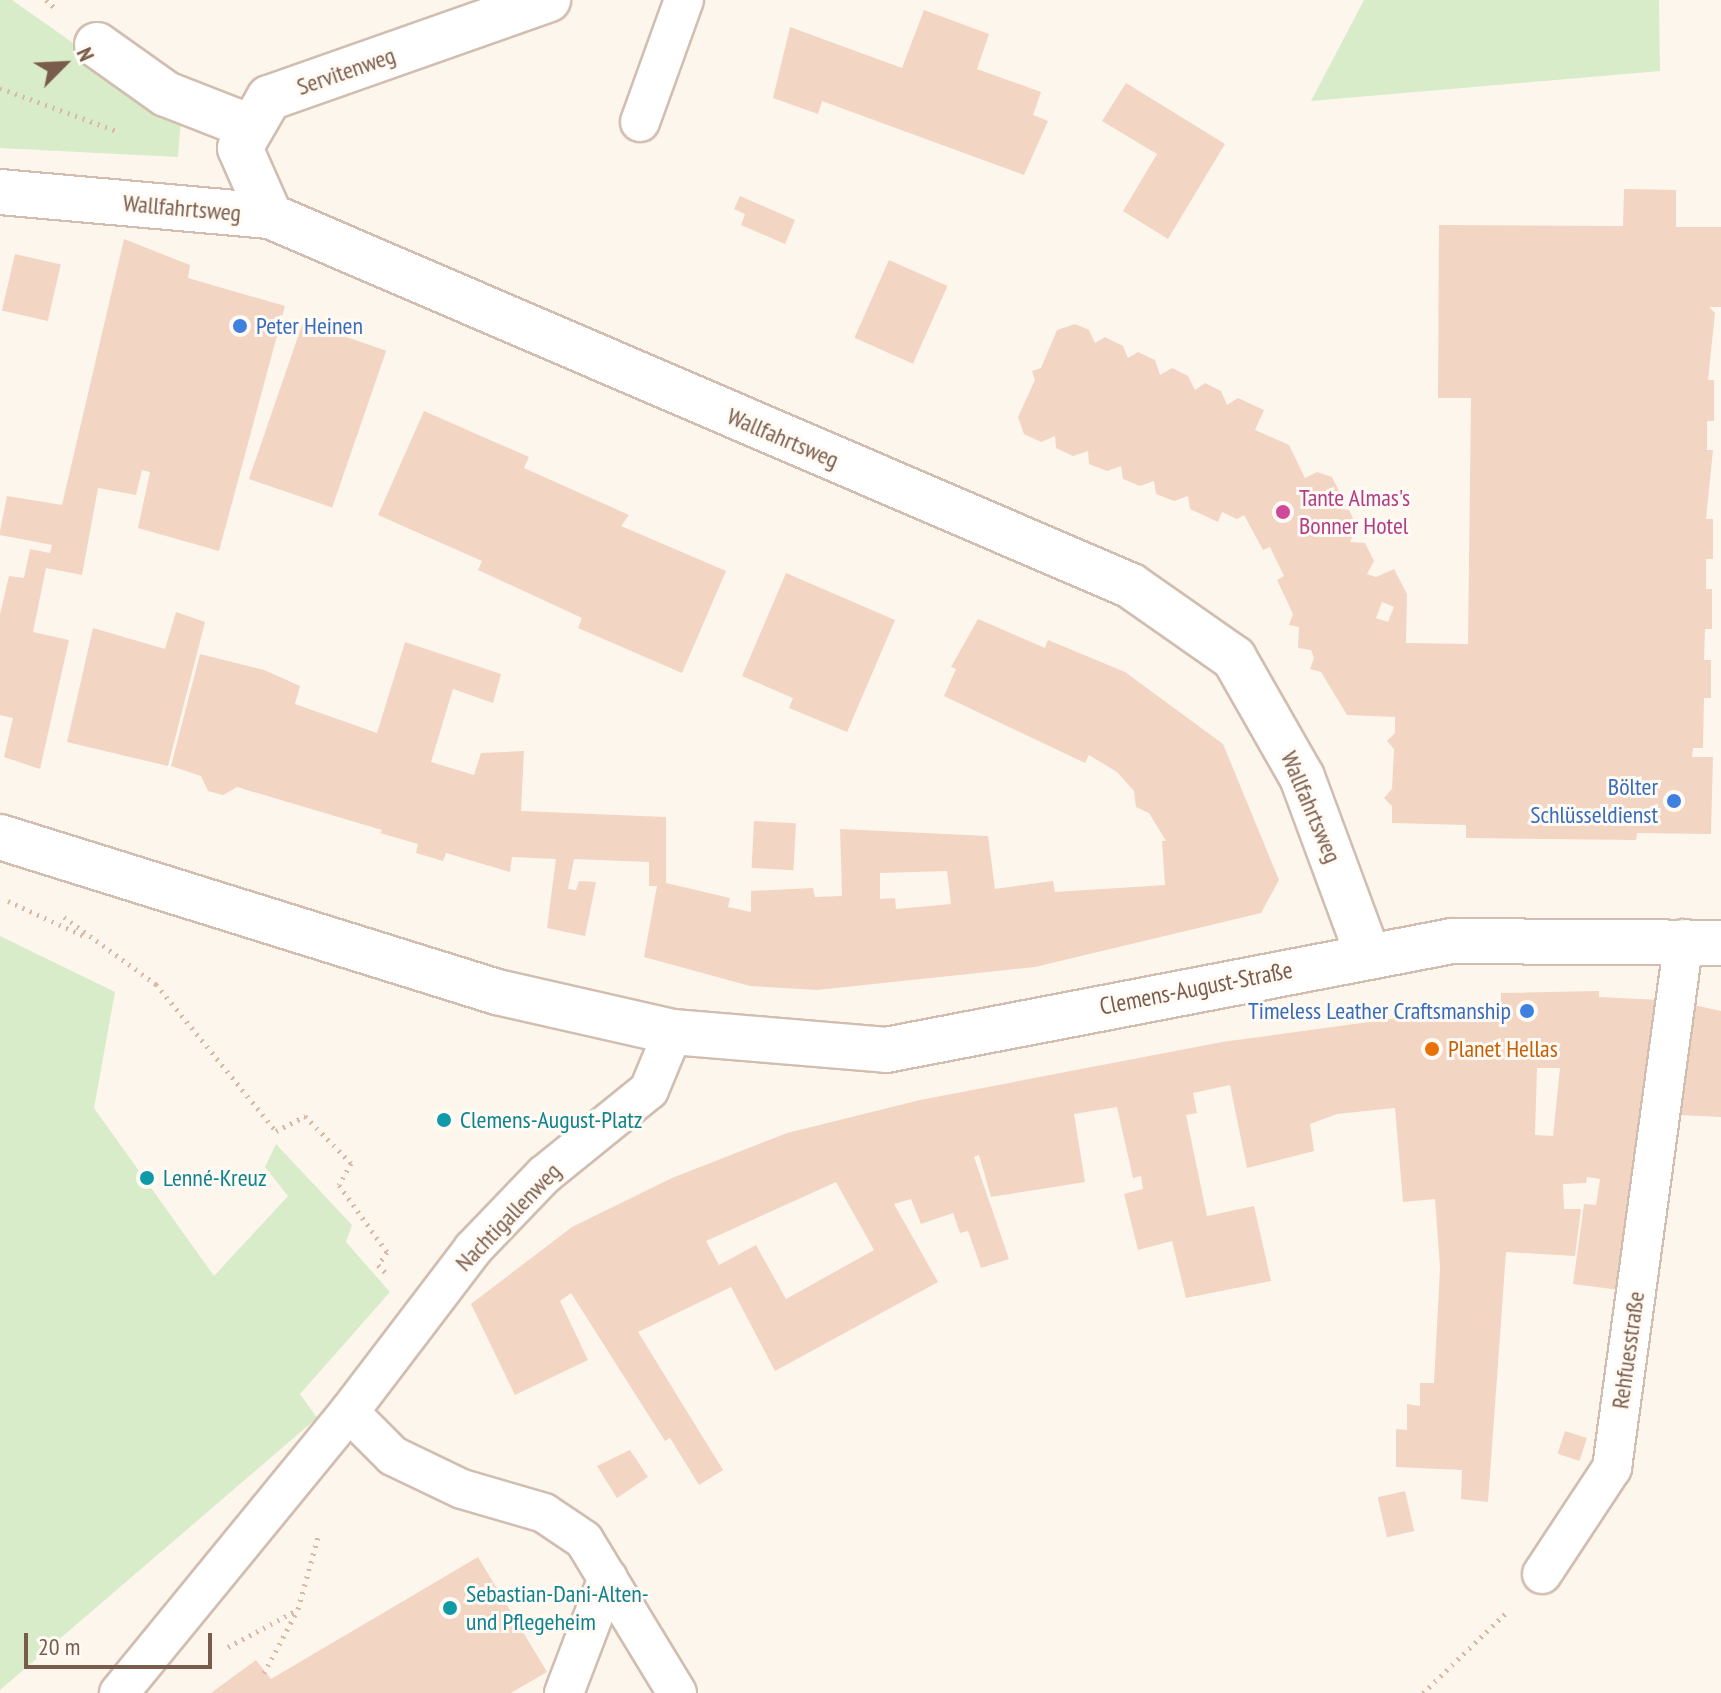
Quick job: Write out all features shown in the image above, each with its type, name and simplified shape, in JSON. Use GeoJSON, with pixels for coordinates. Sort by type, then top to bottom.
{"type":"FeatureCollection","features":[{"type":"Feature","properties":{"kind":"street","name":"Servitenweg"},"geometry":{"type":"LineString","coordinates":[[248,126],[269,98],[548,0]]}},
{"type":"Feature","properties":{"kind":"street"},"geometry":{"type":"LineString","coordinates":[[97,45],[166,94],[248,126],[240,148],[270,216]]}},
{"type":"Feature","properties":{"kind":"street","name":"Wallfahrtsweg"},"geometry":{"type":"LineString","coordinates":[[0,192],[270,216],[1131,586],[1234,658],[1302,777],[1368,955]]}},
{"type":"Feature","properties":{"kind":"street"},"geometry":{"type":"LineString","coordinates":[[14,842],[446,978],[673,1032]]}},
{"type":"Feature","properties":{"kind":"street","name":"Clemens-August-Straße"},"geometry":{"type":"LineString","coordinates":[[673,1032],[886,1050],[1452,941],[1702,941]]}},
{"type":"Feature","properties":{"kind":"lane"},"geometry":{"type":"LineString","coordinates":[[640,122],[684,0]]}},
{"type":"Feature","properties":{"kind":"lane","name":"Rehfuesstraße"},"geometry":{"type":"LineString","coordinates":[[1542,1574],[1612,1468],[1702,941]]}},
{"type":"Feature","properties":{"kind":"lane","name":"Nachtigallenweg"},"geometry":{"type":"LineString","coordinates":[[119,1693],[349,1412],[473,1249],[544,1175],[649,1090],[673,1032]]}},
{"type":"Feature","properties":{"kind":"lane"},"geometry":{"type":"LineString","coordinates":[[349,1412],[393,1456],[462,1489],[544,1513],[584,1540],[677,1693]]}},
{"type":"Feature","properties":{"kind":"lane"},"geometry":{"type":"LineString","coordinates":[[564,1693],[608,1578]]}},
{"type":"Feature","properties":{"kind":"path"},"geometry":{"type":"LineString","coordinates":[[0,897],[98,942],[156,984],[276,1131],[305,1116],[351,1163],[339,1185],[387,1252],[378,1265],[425,1311]]}},
{"type":"Feature","properties":{"kind":"path"},"geometry":{"type":"LineString","coordinates":[[264,1673],[298,1609],[322,1523]]}},
{"type":"Feature","properties":{"kind":"path"},"geometry":{"type":"LineString","coordinates":[[1423,1693],[1542,1574]]}},
{"type":"Feature","properties":{"kind":"green space"},"geometry":{"type":"Polygon","coordinates":[[[0,0],[12,0],[181,119],[178,157],[0,148],[0,0]]]}},
{"type":"Feature","properties":{"kind":"green space"},"geometry":{"type":"Polygon","coordinates":[[[1364,0],[1659,0],[1660,71],[1311,101],[1364,0]]]}},
{"type":"Feature","properties":{"kind":"green space"},"geometry":{"type":"Polygon","coordinates":[[[0,936],[115,992],[94,1108],[214,1276],[288,1196],[265,1167],[276,1144],[352,1225],[346,1242],[390,1292],[300,1394],[317,1418],[0,1690],[0,936]]]}},
{"type":"Feature","properties":{"kind":"building"},"geometry":{"type":"Polygon","coordinates":[[[924,10],[989,34],[977,69],[1041,92],[1033,115],[1048,121],[1024,175],[822,101],[818,114],[773,98],[790,27],[902,68],[924,10]]]}},
{"type":"Feature","properties":{"kind":"building"},"geometry":{"type":"Polygon","coordinates":[[[1126,83],[1225,144],[1168,239],[1123,211],[1157,154],[1102,121],[1126,83]]]}},
{"type":"Feature","properties":{"kind":"building"},"geometry":{"type":"Polygon","coordinates":[[[1624,189],[1676,190],[1676,227],[1721,227],[1721,307],[1709,307],[1715,313],[1708,380],[1714,380],[1714,421],[1707,421],[1707,450],[1713,450],[1706,519],[1713,519],[1713,559],[1706,559],[1706,589],[1712,589],[1712,629],[1705,629],[1704,660],[1711,660],[1711,698],[1704,698],[1703,748],[1693,748],[1692,757],[1713,757],[1711,834],[1637,833],[1636,840],[1466,838],[1466,825],[1392,823],[1392,806],[1384,798],[1392,789],[1394,749],[1387,741],[1395,733],[1395,717],[1347,715],[1321,672],[1310,669],[1314,658],[1311,650],[1298,648],[1299,627],[1289,625],[1293,614],[1277,580],[1284,576],[1270,547],[1263,550],[1244,515],[1237,519],[1222,512],[1218,522],[1190,509],[1188,496],[1174,501],[1156,494],[1154,481],[1140,486],[1123,479],[1121,466],[1107,471],[1089,464],[1088,451],[1073,456],[1056,448],[1055,436],[1041,442],[1024,434],[1018,417],[1035,380],[1032,371],[1041,368],[1057,330],[1075,324],[1089,330],[1095,343],[1105,337],[1123,346],[1128,358],[1138,352],[1155,360],[1160,375],[1172,368],[1188,376],[1195,390],[1205,383],[1221,391],[1227,405],[1238,398],[1264,410],[1255,430],[1289,445],[1305,478],[1317,472],[1332,477],[1341,495],[1335,508],[1349,510],[1357,527],[1350,542],[1365,543],[1374,561],[1367,574],[1376,577],[1394,569],[1407,594],[1406,643],[1468,644],[1471,398],[1438,398],[1439,225],[1623,226],[1624,189]],[[1382,602],[1376,618],[1388,622],[1394,607],[1382,602]]]}},
{"type":"Feature","properties":{"kind":"building"},"geometry":{"type":"Polygon","coordinates":[[[740,196],[795,220],[785,244],[741,225],[745,214],[734,209],[740,196]]]}},
{"type":"Feature","properties":{"kind":"building"},"geometry":{"type":"Polygon","coordinates":[[[124,239],[190,265],[188,278],[285,306],[219,551],[138,528],[150,472],[142,470],[136,495],[98,488],[82,575],[46,568],[33,632],[69,640],[40,769],[4,757],[13,718],[0,715],[0,614],[9,576],[24,578],[30,549],[50,553],[52,545],[0,535],[0,531],[7,496],[62,505],[124,239]]]}},
{"type":"Feature","properties":{"kind":"building"},"geometry":{"type":"Polygon","coordinates":[[[15,254],[61,265],[48,321],[2,311],[15,254]]]}},
{"type":"Feature","properties":{"kind":"building"},"geometry":{"type":"Polygon","coordinates":[[[889,260],[947,286],[913,364],[854,338],[889,260]]]}},
{"type":"Feature","properties":{"kind":"building"},"geometry":{"type":"Polygon","coordinates":[[[303,322],[386,351],[332,508],[249,479],[303,322]]]}},
{"type":"Feature","properties":{"kind":"building"},"geometry":{"type":"Polygon","coordinates":[[[424,411],[529,457],[524,468],[629,515],[621,526],[726,571],[682,673],[578,628],[582,618],[478,570],[482,561],[378,515],[424,411]]]}},
{"type":"Feature","properties":{"kind":"building"},"geometry":{"type":"Polygon","coordinates":[[[786,573],[895,620],[847,732],[789,708],[793,698],[742,676],[786,573]]]}},
{"type":"Feature","properties":{"kind":"building"},"geometry":{"type":"Polygon","coordinates":[[[176,612],[205,622],[168,766],[67,742],[93,628],[165,649],[176,612]]]}},
{"type":"Feature","properties":{"kind":"building"},"geometry":{"type":"Polygon","coordinates":[[[978,619],[1045,648],[1048,640],[1125,672],[1223,744],[1279,880],[1261,913],[1035,967],[817,990],[750,986],[644,957],[657,886],[649,886],[649,862],[574,859],[568,889],[576,890],[579,881],[596,882],[585,936],[547,928],[556,859],[512,857],[510,872],[446,853],[443,861],[416,853],[418,844],[380,833],[382,830],[237,787],[223,795],[208,791],[201,776],[171,766],[200,654],[264,670],[300,686],[295,704],[377,733],[405,642],[501,674],[493,703],[453,689],[431,762],[474,775],[481,753],[524,751],[521,811],[666,817],[666,883],[730,898],[728,907],[751,912],[751,891],[813,888],[815,897],[842,896],[840,829],[988,836],[995,889],[1053,881],[1055,892],[1165,885],[1162,841],[1166,841],[1149,813],[1136,807],[1134,791],[1117,772],[1089,755],[1085,763],[944,696],[956,669],[951,667],[978,619]],[[947,871],[880,873],[880,899],[895,898],[896,909],[951,904],[947,871]]]}},
{"type":"Feature","properties":{"kind":"building"},"geometry":{"type":"Polygon","coordinates":[[[754,821],[796,823],[793,870],[752,868],[754,821]]]}},
{"type":"Feature","properties":{"kind":"building"},"geometry":{"type":"Polygon","coordinates":[[[1599,991],[1599,997],[1661,1000],[1627,1291],[1573,1284],[1584,1204],[1596,1205],[1600,1179],[1587,1177],[1586,1183],[1563,1184],[1564,1209],[1581,1209],[1575,1256],[1506,1252],[1488,1502],[1461,1499],[1462,1470],[1396,1467],[1396,1429],[1407,1430],[1407,1404],[1420,1406],[1420,1383],[1434,1383],[1440,1268],[1435,1199],[1403,1202],[1395,1108],[1337,1114],[1310,1124],[1314,1151],[1247,1168],[1230,1085],[1193,1093],[1197,1113],[1186,1115],[1207,1216],[1254,1206],[1271,1281],[1186,1298],[1172,1241],[1138,1250],[1124,1194],[1143,1189],[1141,1176],[1133,1178],[1117,1107],[1074,1114],[1085,1182],[991,1197],[979,1155],[974,1157],[1009,1259],[981,1268],[968,1231],[960,1233],[953,1213],[921,1224],[911,1199],[894,1204],[938,1282],[775,1371],[731,1287],[638,1332],[723,1470],[699,1485],[670,1438],[665,1441],[571,1293],[560,1301],[588,1360],[515,1395],[471,1304],[572,1227],[672,1178],[787,1133],[920,1100],[1222,1042],[1501,1004],[1501,993],[1599,991]],[[1537,1068],[1535,1135],[1553,1136],[1560,1068],[1537,1068]],[[836,1182],[706,1241],[719,1265],[756,1245],[786,1299],[874,1250],[836,1182]]]}},
{"type":"Feature","properties":{"kind":"building"},"geometry":{"type":"Polygon","coordinates":[[[1689,1004],[1721,1011],[1721,1117],[1679,1115],[1689,1004]]]}},
{"type":"Feature","properties":{"kind":"building"},"geometry":{"type":"Polygon","coordinates":[[[1565,1431],[1587,1438],[1579,1461],[1558,1454],[1565,1431]]]}},
{"type":"Feature","properties":{"kind":"building"},"geometry":{"type":"Polygon","coordinates":[[[630,1450],[648,1477],[617,1498],[597,1466],[630,1450]]]}},
{"type":"Feature","properties":{"kind":"building"},"geometry":{"type":"Polygon","coordinates":[[[1405,1491],[1414,1531],[1387,1537],[1378,1497],[1405,1491]]]}},
{"type":"Feature","properties":{"kind":"building","name":"Sebastian-Dani-Alten- und Pflegeheim"},"geometry":{"type":"Polygon","coordinates":[[[478,1557],[547,1672],[511,1693],[211,1693],[256,1660],[271,1679],[478,1557]]]}},
{"type":"Feature","properties":{"kind":"place","name":"Peter Heinen"},"geometry":{"type":"Point","coordinates":[240,326]}},
{"type":"Feature","properties":{"kind":"place","name":"Tante Almas's Bonner Hotel"},"geometry":{"type":"Point","coordinates":[1283,512]}},
{"type":"Feature","properties":{"kind":"place","name":"Bölter Schlüsseldienst"},"geometry":{"type":"Point","coordinates":[1674,801]}},
{"type":"Feature","properties":{"kind":"place","name":"Timeless Leather Craftsmanship"},"geometry":{"type":"Point","coordinates":[1527,1011]}},
{"type":"Feature","properties":{"kind":"place","name":"Planet Hellas"},"geometry":{"type":"Point","coordinates":[1432,1049]}},
{"type":"Feature","properties":{"kind":"place","name":"Clemens-August-Platz"},"geometry":{"type":"Point","coordinates":[444,1120]}},
{"type":"Feature","properties":{"kind":"place","name":"Lenné-Kreuz"},"geometry":{"type":"Point","coordinates":[147,1178]}},
{"type":"Feature","properties":{"kind":"place","name":"Sebastian-Dani-Alten- und Pflegeheim"},"geometry":{"type":"Point","coordinates":[450,1608]}}]}
